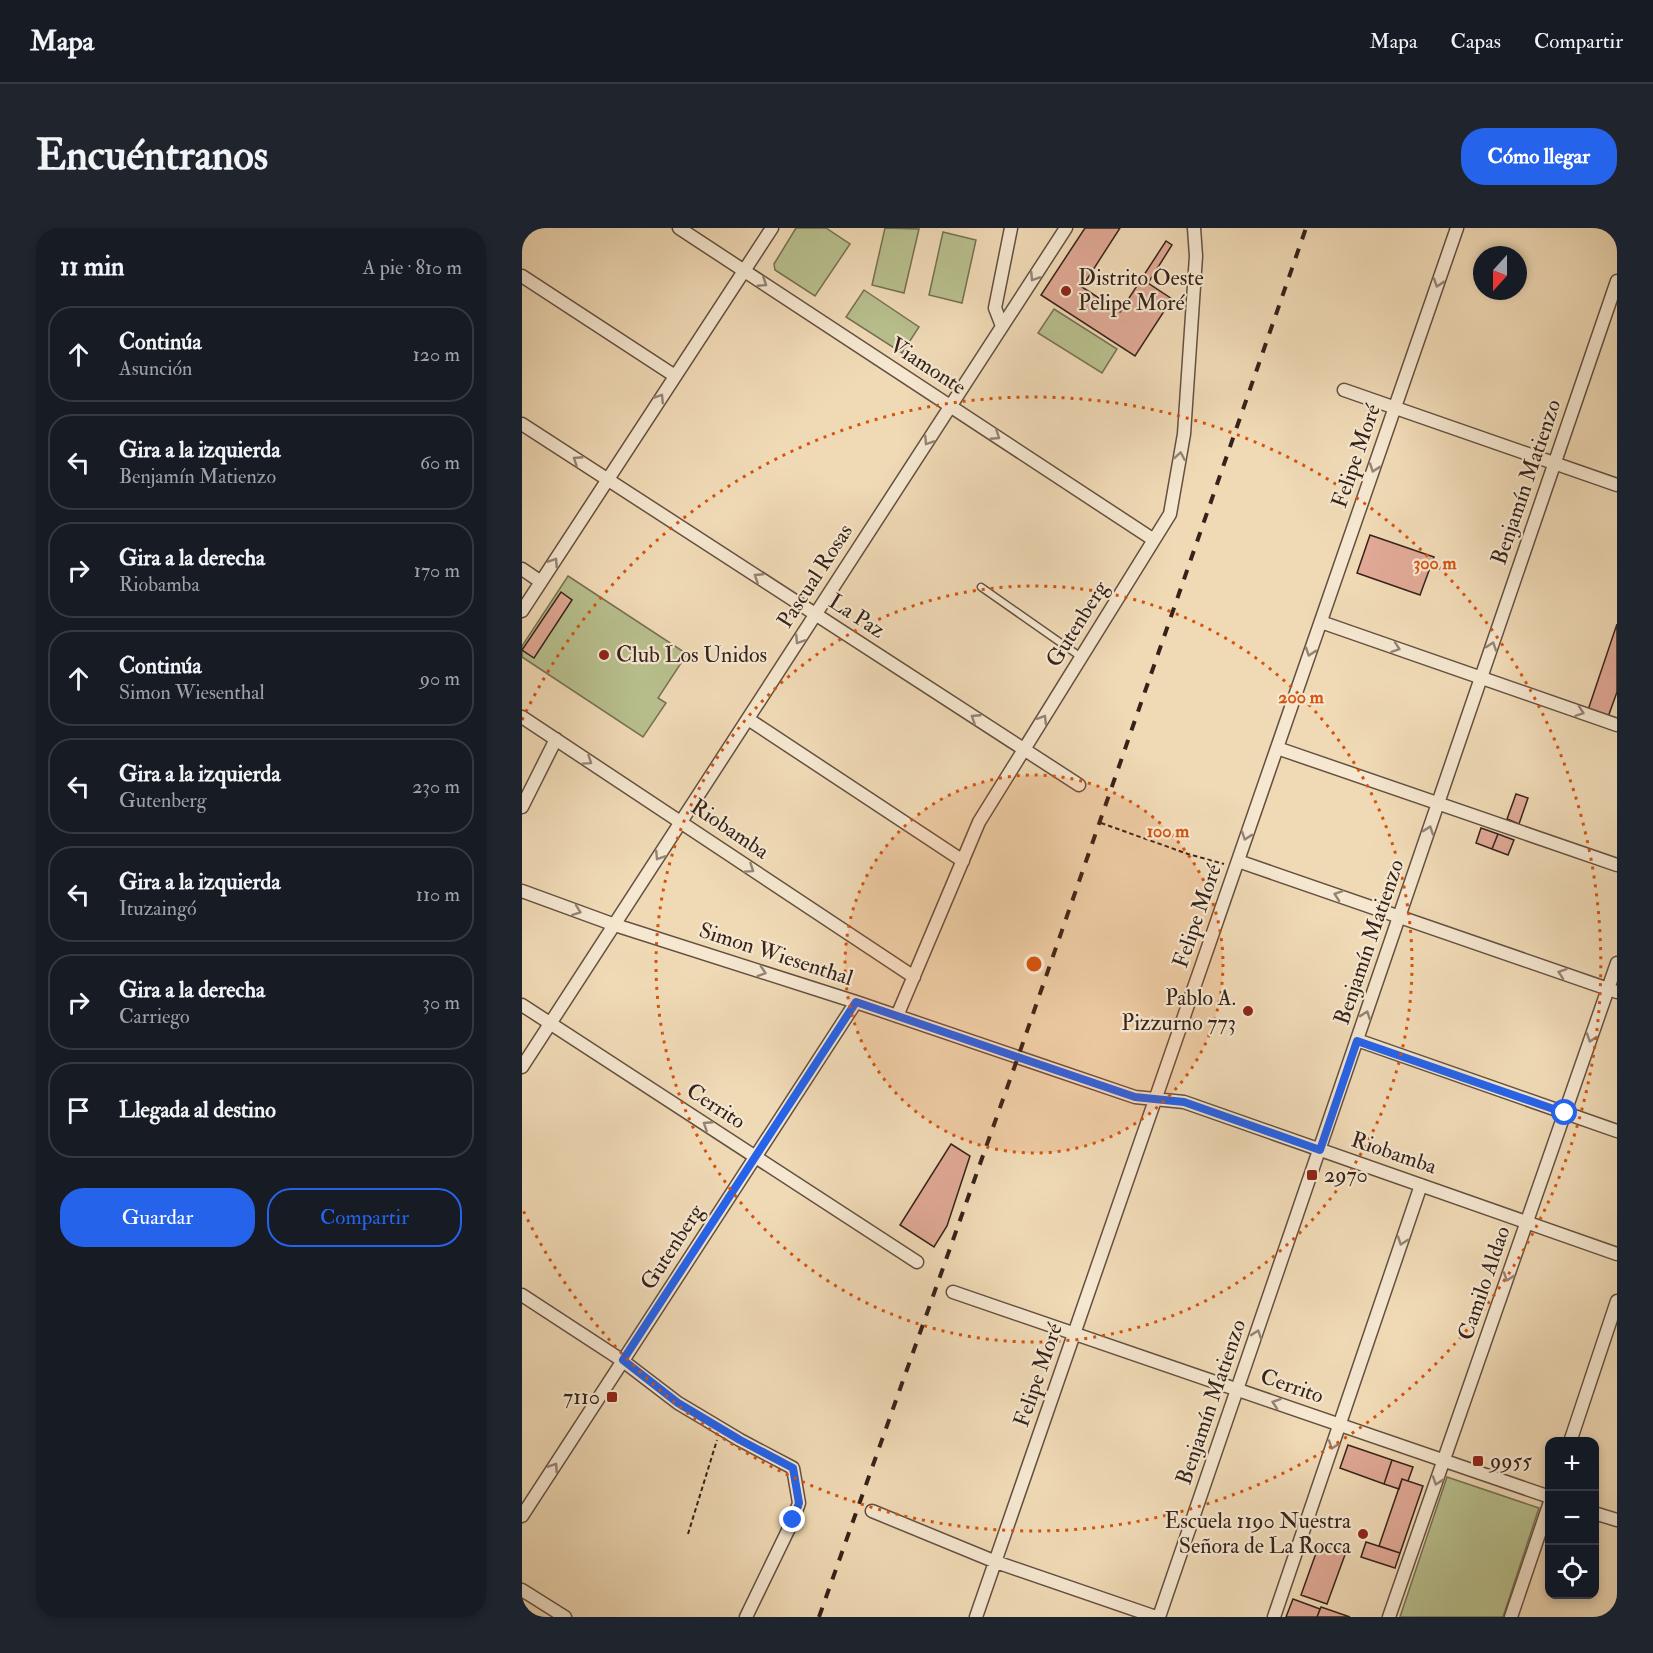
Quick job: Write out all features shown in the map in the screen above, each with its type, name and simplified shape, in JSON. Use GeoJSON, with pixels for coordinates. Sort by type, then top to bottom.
{"type":"FeatureCollection","features":[{"type":"Feature","properties":{"kind":"street","name":"Viamonte"},"geometry":{"type":"LineString","coordinates":[[679,228],[1154,540]]}},
{"type":"Feature","properties":{"kind":"street"},"geometry":{"type":"LineString","coordinates":[[522,611],[772,228]]}},
{"type":"Feature","properties":{"kind":"street"},"geometry":{"type":"LineString","coordinates":[[1002,326],[995,308],[1011,228]]}},
{"type":"Feature","properties":{"kind":"street","name":"Pascual Rosas"},"geometry":{"type":"LineString","coordinates":[[522,1067],[1066,228]]}},
{"type":"Feature","properties":{"kind":"street","name":"Gutenberg"},"geometry":{"type":"LineString","coordinates":[[897,1016],[979,822],[1170,513],[1184,434],[1196,255],[1194,228]]}},
{"type":"Feature","properties":{"kind":"street","name":"Felipe Moré"},"geometry":{"type":"LineString","coordinates":[[976,1617],[1457,228]]}},
{"type":"Feature","properties":{"kind":"street"},"geometry":{"type":"LineString","coordinates":[[522,276],[675,376]]}},
{"type":"Feature","properties":{"kind":"street","name":"Benjamín Matienzo"},"geometry":{"type":"LineString","coordinates":[[1157,1617],[1238,1390],[1617,281]]}},
{"type":"Feature","properties":{"kind":"street"},"geometry":{"type":"LineString","coordinates":[[1344,390],[1617,485]]}},
{"type":"Feature","properties":{"kind":"street","name":"La Paz"},"geometry":{"type":"LineString","coordinates":[[522,424],[1079,785]]}},
{"type":"Feature","properties":{"kind":"street"},"geometry":{"type":"LineString","coordinates":[[522,569],[541,582]]}},
{"type":"Feature","properties":{"kind":"street"},"geometry":{"type":"LineString","coordinates":[[1321,622],[1617,725]]}},
{"type":"Feature","properties":{"kind":"street","name":"Riobamba"},"geometry":{"type":"LineString","coordinates":[[522,717],[914,977]]}},
{"type":"Feature","properties":{"kind":"street"},"geometry":{"type":"LineString","coordinates":[[748,719],[963,861]]}},
{"type":"Feature","properties":{"kind":"street"},"geometry":{"type":"LineString","coordinates":[[522,807],[556,739]]}},
{"type":"Feature","properties":{"kind":"street"},"geometry":{"type":"LineString","coordinates":[[1277,748],[1617,865]]}},
{"type":"Feature","properties":{"kind":"street"},"geometry":{"type":"LineString","coordinates":[[1237,864],[1400,916],[1612,991]]}},
{"type":"Feature","properties":{"kind":"street","name":"Simon Wiesenthal"},"geometry":{"type":"LineString","coordinates":[[522,891],[615,925],[856,1002],[1017,1057]]}},
{"type":"Feature","properties":{"kind":"street","name":"Camilo Aldao"},"geometry":{"type":"LineString","coordinates":[[1389,1617],[1565,1113],[1612,991],[1617,963]]}},
{"type":"Feature","properties":{"kind":"street","name":"Gutenberg"},"geometry":{"type":"LineString","coordinates":[[522,1516],[856,1002]]}},
{"type":"Feature","properties":{"kind":"street","name":"Cerrito"},"geometry":{"type":"LineString","coordinates":[[522,1005],[917,1262]]}},
{"type":"Feature","properties":{"kind":"street"},"geometry":{"type":"LineString","coordinates":[[1357,1041],[1617,1131]]}},
{"type":"Feature","properties":{"kind":"street","name":"Riobamba"},"geometry":{"type":"LineString","coordinates":[[1017,1057],[1135,1097],[1184,1102],[1617,1254]]}},
{"type":"Feature","properties":{"kind":"street"},"geometry":{"type":"LineString","coordinates":[[1274,1617],[1421,1185]]}},
{"type":"Feature","properties":{"kind":"street","name":"Cerrito"},"geometry":{"type":"LineString","coordinates":[[953,1292],[1444,1461],[1545,1498]]}},
{"type":"Feature","properties":{"kind":"street"},"geometry":{"type":"LineString","coordinates":[[522,1295],[623,1360],[678,1403],[793,1468],[799,1503],[746,1617]]}},
{"type":"Feature","properties":{"kind":"street"},"geometry":{"type":"LineString","coordinates":[[1572,1437],[1617,1301]]}},
{"type":"Feature","properties":{"kind":"street"},"geometry":{"type":"LineString","coordinates":[[872,1511],[996,1562],[1157,1617]]}},
{"type":"Feature","properties":{"kind":"street"},"geometry":{"type":"LineString","coordinates":[[1511,1617],[1545,1515]]}},
{"type":"Feature","properties":{"kind":"street"},"geometry":{"type":"LineString","coordinates":[[1599,1515],[1617,1520]]}},
{"type":"Feature","properties":{"kind":"street"},"geometry":{"type":"LineString","coordinates":[[522,1590],[565,1617]]}},
{"type":"Feature","properties":{"kind":"lane"},"geometry":{"type":"LineString","coordinates":[[981,587],[1081,657]]}},
{"type":"Feature","properties":{"kind":"path"},"geometry":{"type":"LineString","coordinates":[[1101,823],[1188,854],[1237,864]]}},
{"type":"Feature","properties":{"kind":"path"},"geometry":{"type":"LineString","coordinates":[[688,1534],[721,1429]]}},
{"type":"Feature","properties":{"kind":"green space"},"geometry":{"type":"Polygon","coordinates":[[[796,228],[826,228],[850,244],[815,296],[775,270],[774,264],[796,228]]]}},
{"type":"Feature","properties":{"kind":"green space"},"geometry":{"type":"Polygon","coordinates":[[[885,228],[919,229],[904,293],[872,285],[885,228]]]}},
{"type":"Feature","properties":{"kind":"green space"},"geometry":{"type":"Polygon","coordinates":[[[943,232],[976,240],[962,303],[929,295],[943,232]]]}},
{"type":"Feature","properties":{"kind":"green space"},"geometry":{"type":"Polygon","coordinates":[[[864,290],[919,327],[902,353],[846,317],[864,290]]]}},
{"type":"Feature","properties":{"kind":"green space"},"geometry":{"type":"Polygon","coordinates":[[[1054,309],[1117,349],[1102,373],[1038,333],[1054,309]]]}},
{"type":"Feature","properties":{"kind":"green space","name":"Club Los Unidos"},"geometry":{"type":"Polygon","coordinates":[[[568,576],[687,654],[658,698],[666,703],[643,737],[522,657],[522,646],[568,576]]]}},
{"type":"Feature","properties":{"kind":"green space"},"geometry":{"type":"Polygon","coordinates":[[[1447,1477],[1539,1508],[1503,1617],[1400,1617],[1447,1477]]]}},
{"type":"Feature","properties":{"kind":"building","name":"Distrito Oeste Pelipe Moré"},"geometry":{"type":"Polygon","coordinates":[[[1085,228],[1120,228],[1082,287],[1120,312],[1166,241],[1172,245],[1148,283],[1172,299],[1135,356],[1041,295],[1085,228]]]}},
{"type":"Feature","properties":{"kind":"building"},"geometry":{"type":"Polygon","coordinates":[[[1370,535],[1434,557],[1420,595],[1357,573],[1370,535]]]}},
{"type":"Feature","properties":{"kind":"building"},"geometry":{"type":"Polygon","coordinates":[[[561,592],[572,600],[534,658],[522,650],[561,592]]]}},
{"type":"Feature","properties":{"kind":"building"},"geometry":{"type":"Polygon","coordinates":[[[1617,624],[1617,692],[1608,717],[1588,710],[1617,624]]]}},
{"type":"Feature","properties":{"kind":"building"},"geometry":{"type":"Polygon","coordinates":[[[1516,794],[1528,798],[1519,824],[1507,819],[1516,794]]]}},
{"type":"Feature","properties":{"kind":"building"},"geometry":{"type":"Polygon","coordinates":[[[1481,828],[1498,834],[1492,849],[1476,843],[1481,828]]]}},
{"type":"Feature","properties":{"kind":"building"},"geometry":{"type":"Polygon","coordinates":[[[1498,834],[1514,840],[1508,855],[1492,849],[1498,834]]]}},
{"type":"Feature","properties":{"kind":"building"},"geometry":{"type":"Polygon","coordinates":[[[951,1144],[970,1156],[947,1226],[934,1247],[900,1225],[951,1144]]]}},
{"type":"Feature","properties":{"kind":"building"},"geometry":{"type":"Polygon","coordinates":[[[1348,1445],[1392,1460],[1384,1484],[1340,1468],[1348,1445]]]}},
{"type":"Feature","properties":{"kind":"building"},"geometry":{"type":"Polygon","coordinates":[[[1392,1460],[1413,1467],[1408,1481],[1402,1479],[1399,1489],[1384,1484],[1392,1460]]]}},
{"type":"Feature","properties":{"kind":"building"},"geometry":{"type":"Polygon","coordinates":[[[1402,1479],[1423,1486],[1400,1553],[1379,1546],[1402,1479]]]}},
{"type":"Feature","properties":{"kind":"building"},"geometry":{"type":"Polygon","coordinates":[[[1320,1542],[1346,1552],[1327,1604],[1301,1595],[1320,1542]]]}},
{"type":"Feature","properties":{"kind":"building"},"geometry":{"type":"Polygon","coordinates":[[[1366,1542],[1400,1553],[1395,1568],[1361,1557],[1366,1542]]]}},
{"type":"Feature","properties":{"kind":"building"},"geometry":{"type":"Polygon","coordinates":[[[1293,1599],[1320,1609],[1317,1617],[1286,1617],[1293,1599]]]}},
{"type":"Feature","properties":{"kind":"building"},"geometry":{"type":"Polygon","coordinates":[[[1321,1607],[1350,1617],[1317,1617],[1321,1607]]]}},
{"type":"Feature","properties":{"kind":"railway"},"geometry":{"type":"LineString","coordinates":[[819,1617],[1018,1057],[1306,228]]}},
{"type":"Feature","properties":{"kind":"place","name":"Distrito Oeste Pelipe Moré"},"geometry":{"type":"Point","coordinates":[1066,291]}},
{"type":"Feature","properties":{"kind":"place","name":"Club Los Unidos"},"geometry":{"type":"Point","coordinates":[604,655]}},
{"type":"Feature","properties":{"kind":"place","name":"Pablo A. Pizzurno 773"},"geometry":{"type":"Point","coordinates":[1248,1011]}},
{"type":"Feature","properties":{"kind":"place","name":"2970"},"geometry":{"type":"Point","coordinates":[1312,1175]}},
{"type":"Feature","properties":{"kind":"place","name":"7110"},"geometry":{"type":"Point","coordinates":[612,1397]}},
{"type":"Feature","properties":{"kind":"place","name":"9955"},"geometry":{"type":"Point","coordinates":[1478,1461]}},
{"type":"Feature","properties":{"kind":"place","name":"Escuela 1190 Nuestra Señora de La Rocca"},"geometry":{"type":"Point","coordinates":[1363,1534]}},
{"type":"Feature","properties":{"kind":"route"},"geometry":{"type":"LineString","coordinates":[[793,1520],[799,1503],[793,1468],[678,1403],[623,1360],[856,1002],[1135,1097],[1184,1102],[1320,1150],[1357,1041],[1565,1113]]}}]}
